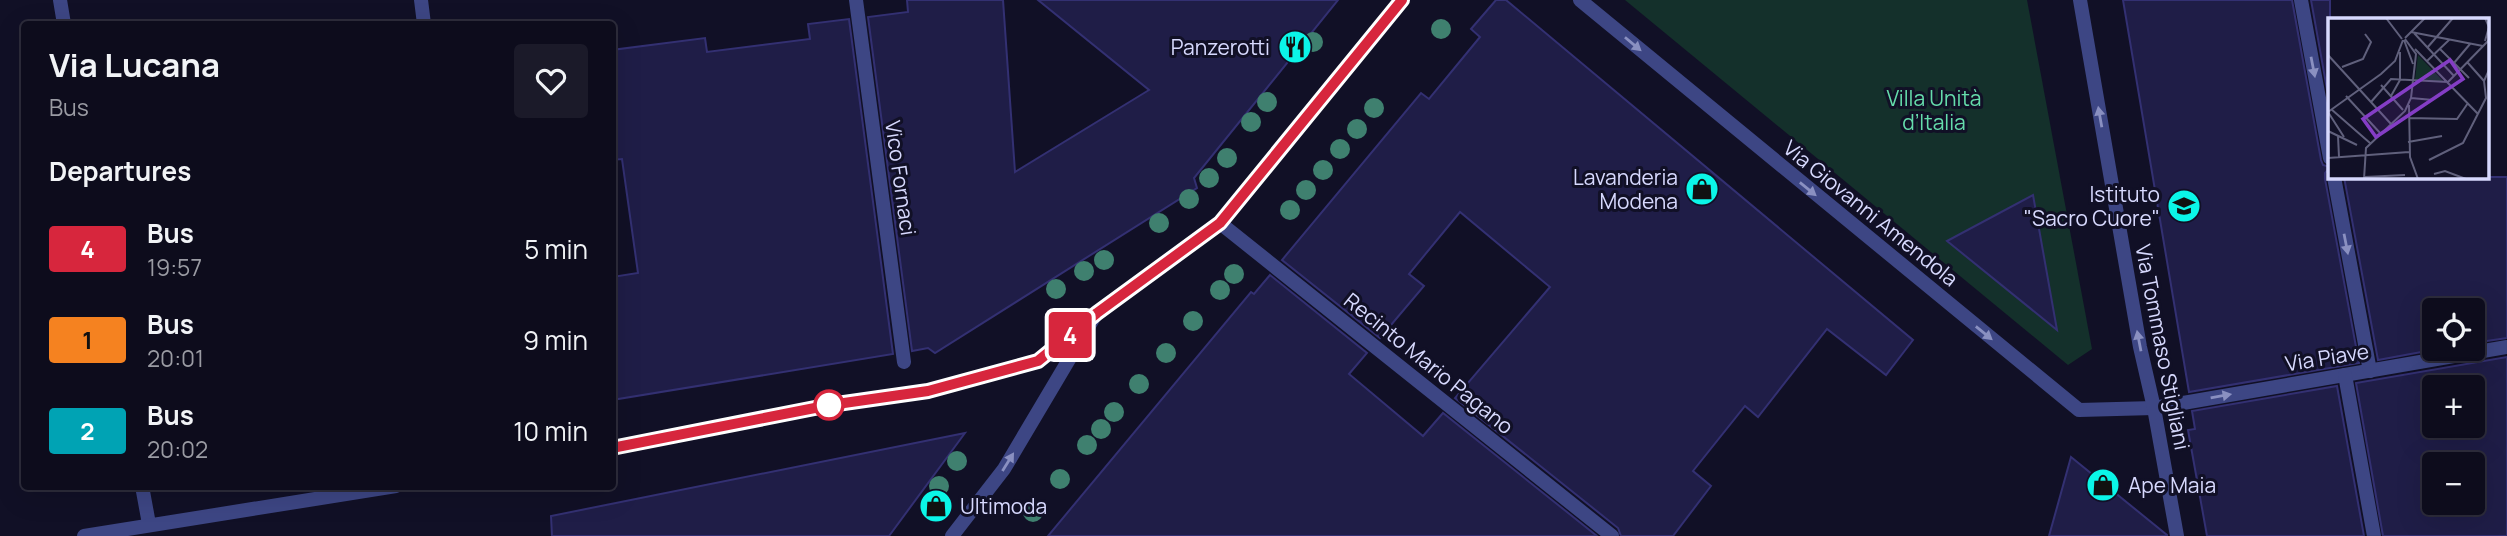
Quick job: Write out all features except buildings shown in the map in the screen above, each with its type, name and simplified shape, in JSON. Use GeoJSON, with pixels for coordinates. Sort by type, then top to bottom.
{"type":"FeatureCollection","features":[{"type":"Feature","properties":{"kind":"street"},"geometry":{"type":"LineString","coordinates":[[60,0],[64,21]]}},
{"type":"Feature","properties":{"kind":"street"},"geometry":{"type":"LineString","coordinates":[[421,0],[424,21]]}},
{"type":"Feature","properties":{"kind":"street","name":"Vico Fornaci"},"geometry":{"type":"LineString","coordinates":[[856,0],[904,362]]}},
{"type":"Feature","properties":{"kind":"street"},"geometry":{"type":"LineString","coordinates":[[616,447],[830,405],[928,391],[1038,361],[1097,313],[1220,223],[1402,0]]}},
{"type":"Feature","properties":{"kind":"street","name":"Via Giovanni Amendola"},"geometry":{"type":"LineString","coordinates":[[1580,0],[2079,410],[2154,408]]}},
{"type":"Feature","properties":{"kind":"street","name":"Via Tommaso Stigliani"},"geometry":{"type":"LineString","coordinates":[[2080,0],[2138,334],[2177,536]]}},
{"type":"Feature","properties":{"kind":"street"},"geometry":{"type":"LineString","coordinates":[[2301,0],[2328,147]]}},
{"type":"Feature","properties":{"kind":"street"},"geometry":{"type":"LineString","coordinates":[[2334,178],[2370,371]]}},
{"type":"Feature","properties":{"kind":"street","name":"Recinto Mario Pagano"},"geometry":{"type":"LineString","coordinates":[[1220,223],[1612,536]]}},
{"type":"Feature","properties":{"kind":"street"},"geometry":{"type":"LineString","coordinates":[[952,536],[1003,469],[1097,313]]}},
{"type":"Feature","properties":{"kind":"street","name":"Via Piave"},"geometry":{"type":"LineString","coordinates":[[2154,408],[2507,347]]}},
{"type":"Feature","properties":{"kind":"street"},"geometry":{"type":"LineString","coordinates":[[2345,374],[2374,536]]}},
{"type":"Feature","properties":{"kind":"street"},"geometry":{"type":"LineString","coordinates":[[143,490],[149,524]]}},
{"type":"Feature","properties":{"kind":"street"},"geometry":{"type":"LineString","coordinates":[[84,536],[370,490]]}},
{"type":"Feature","properties":{"kind":"green space","name":"Villa Unità d’Italia"},"geometry":{"type":"Polygon","coordinates":[[[1625,0],[2027,0],[2092,349],[2068,365],[1625,0]]]}},
{"type":"Feature","properties":{"kind":"bus line","name":"4"},"geometry":{"type":"LineString","coordinates":[[616,447],[830,405],[928,391],[1038,361],[1097,313],[1220,223],[1402,0]]}},
{"type":"Feature","properties":{"kind":"place","name":"Panzerotti"},"geometry":{"type":"Point","coordinates":[1295,47]}},
{"type":"Feature","properties":{"kind":"place","name":"Lavanderia Modena"},"geometry":{"type":"Point","coordinates":[1702,189]}},
{"type":"Feature","properties":{"kind":"place","name":"Istituto \"Sacro Cuore\""},"geometry":{"type":"Point","coordinates":[2184,206]}},
{"type":"Feature","properties":{"kind":"place","name":"Ape Maia"},"geometry":{"type":"Point","coordinates":[2103,485]}},
{"type":"Feature","properties":{"kind":"place","name":"Ultimoda"},"geometry":{"type":"Point","coordinates":[936,506]}}]}
